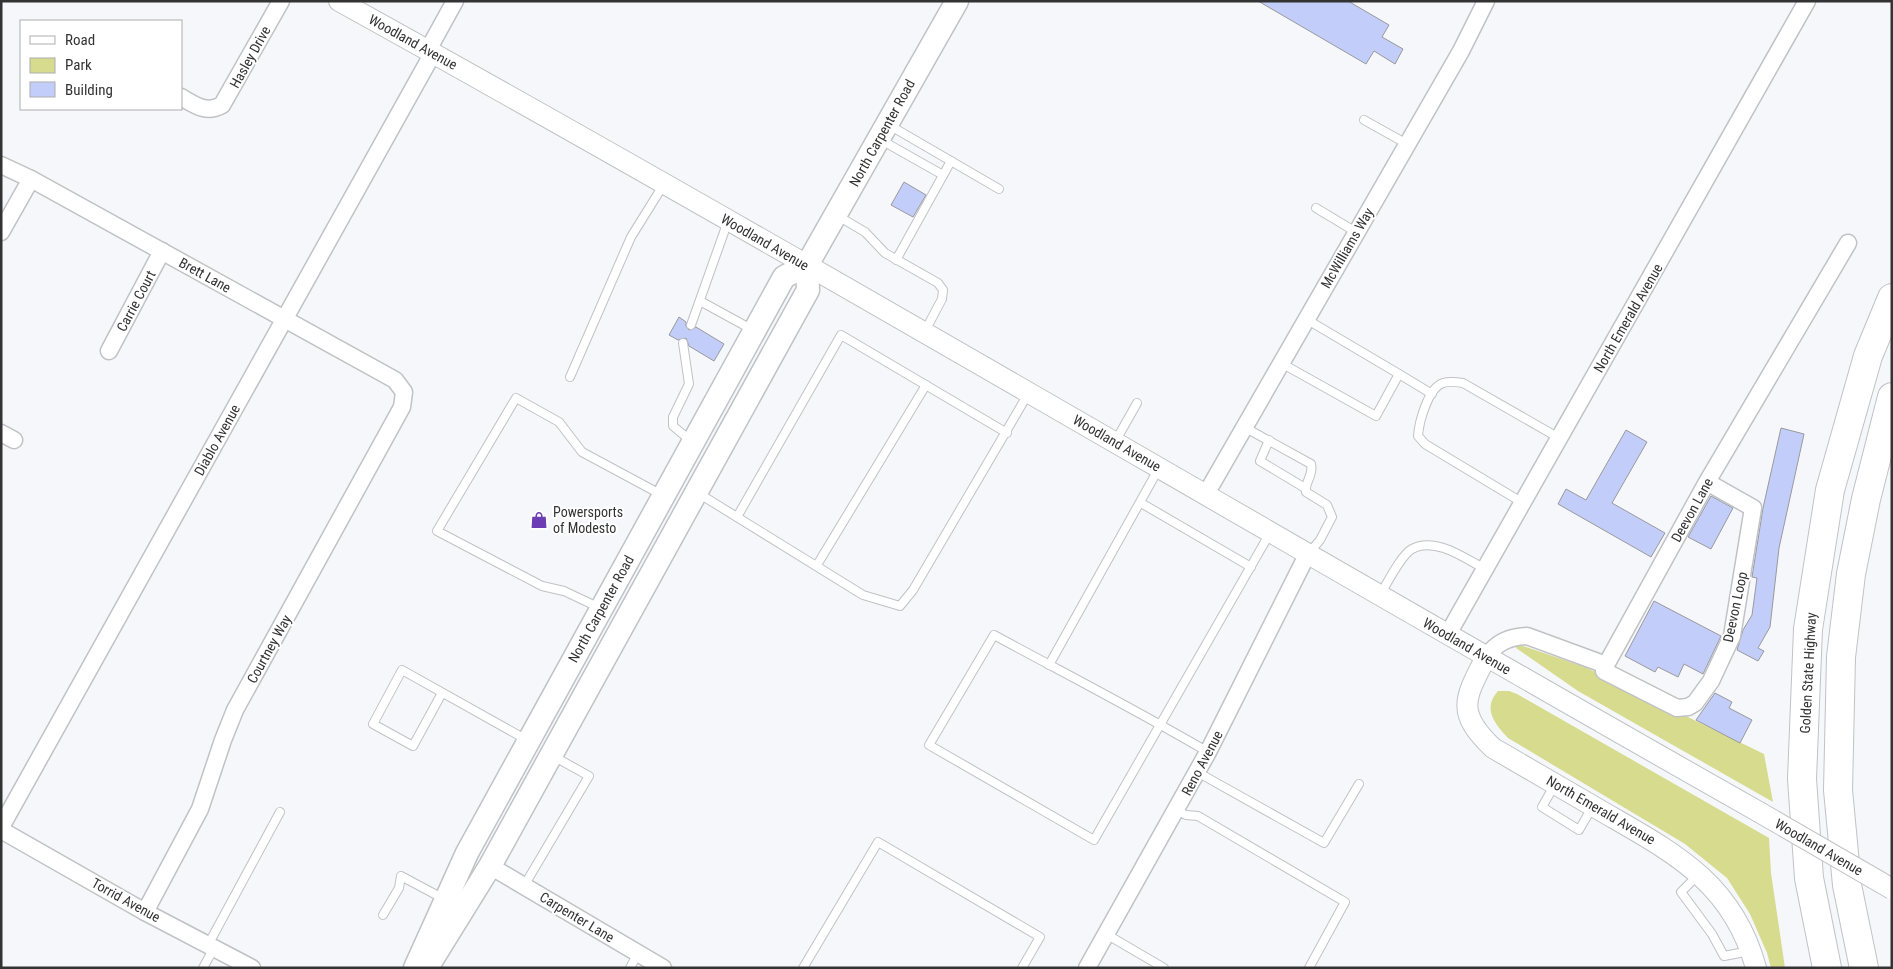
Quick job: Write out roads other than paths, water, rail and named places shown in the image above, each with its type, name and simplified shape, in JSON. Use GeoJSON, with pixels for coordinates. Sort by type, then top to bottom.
{"type":"FeatureCollection","features":[{"type":"Feature","properties":{"kind":"highway","name":"Golden State Highway"},"geometry":{"type":"LineString","coordinates":[[1827,968],[1809,878],[1802,779],[1808,629],[1830,490],[1868,356],[1892,298]]}},
{"type":"Feature","properties":{"kind":"highway"},"geometry":{"type":"LineString","coordinates":[[1864,968],[1847,885],[1838,790],[1841,657],[1851,574],[1868,490],[1892,397]]}},
{"type":"Feature","properties":{"kind":"main road","name":"North Carpenter Road"},"geometry":{"type":"LineString","coordinates":[[414,968],[467,853],[784,277],[807,265],[956,1]]}},
{"type":"Feature","properties":{"kind":"main road","name":"North Carpenter Road"},"geometry":{"type":"LineString","coordinates":[[426,968],[490,866],[808,290],[807,265]]}},
{"type":"Feature","properties":{"kind":"main road"},"geometry":{"type":"LineString","coordinates":[[614,641],[608,635],[609,625],[650,554],[659,504]]}},
{"type":"Feature","properties":{"kind":"main road"},"geometry":{"type":"LineString","coordinates":[[490,866],[482,856],[483,846],[540,747],[547,708]]}},
{"type":"Feature","properties":{"kind":"street","name":"Hasley Drive"},"geometry":{"type":"LineString","coordinates":[[182,98],[205,110],[215,109],[226,100],[282,1]]}},
{"type":"Feature","properties":{"kind":"street","name":"Woodland Avenue"},"geometry":{"type":"LineString","coordinates":[[339,1],[807,265],[1892,889]]}},
{"type":"Feature","properties":{"kind":"street","name":"Diablo Avenue"},"geometry":{"type":"LineString","coordinates":[[1,829],[285,319],[430,52],[455,1]]}},
{"type":"Feature","properties":{"kind":"street","name":"McWilliams Way"},"geometry":{"type":"LineString","coordinates":[[1206,494],[1407,144],[1486,1]]}},
{"type":"Feature","properties":{"kind":"street","name":"North Emerald Avenue"},"geometry":{"type":"LineString","coordinates":[[1448,634],[1807,1]]}},
{"type":"Feature","properties":{"kind":"street","name":"Brett Lane"},"geometry":{"type":"LineString","coordinates":[[1,165],[31,179],[394,380],[404,392]]}},
{"type":"Feature","properties":{"kind":"street"},"geometry":{"type":"LineString","coordinates":[[1,232],[31,179]]}},
{"type":"Feature","properties":{"kind":"street","name":"Deevon Lane"},"geometry":{"type":"LineString","coordinates":[[1606,665],[1707,482],[1848,243]]}},
{"type":"Feature","properties":{"kind":"street","name":"Carrie Court"},"geometry":{"type":"LineString","coordinates":[[110,351],[162,251]]}},
{"type":"Feature","properties":{"kind":"street","name":"Courtney Way"},"geometry":{"type":"LineString","coordinates":[[145,912],[200,809],[223,740],[236,710],[402,408],[404,392]]}},
{"type":"Feature","properties":{"kind":"street","name":"Deevon Loop"},"geometry":{"type":"LineString","coordinates":[[1606,665],[1604,671],[1677,708],[1688,707],[1695,703],[1710,681],[1732,636],[1753,508],[1707,482]]}},
{"type":"Feature","properties":{"kind":"street","name":"Reno Avenue"},"geometry":{"type":"LineString","coordinates":[[1087,968],[1208,752],[1308,554]]}},
{"type":"Feature","properties":{"kind":"street"},"geometry":{"type":"LineString","coordinates":[[1486,657],[1501,642],[1514,637],[1527,636],[1606,665]]}},
{"type":"Feature","properties":{"kind":"street","name":"North Emerald Avenue"},"geometry":{"type":"LineString","coordinates":[[1486,657],[1469,691],[1467,704],[1474,728],[1493,748],[1660,845],[1700,873],[1734,917],[1753,959]]}},
{"type":"Feature","properties":{"kind":"street","name":"Torrid Avenue"},"geometry":{"type":"LineString","coordinates":[[1,829],[145,912],[252,968]]}},
{"type":"Feature","properties":{"kind":"street","name":"Carpenter Lane"},"geometry":{"type":"LineString","coordinates":[[490,866],[663,968]]}},
{"type":"Feature","properties":{"kind":"lane"},"geometry":{"type":"LineString","coordinates":[[1364,120],[1407,144]]}},
{"type":"Feature","properties":{"kind":"lane"},"geometry":{"type":"LineString","coordinates":[[883,131],[951,161],[999,190]]}},
{"type":"Feature","properties":{"kind":"lane"},"geometry":{"type":"LineString","coordinates":[[883,131],[943,175]]}},
{"type":"Feature","properties":{"kind":"lane"},"geometry":{"type":"LineString","coordinates":[[896,260],[951,161]]}},
{"type":"Feature","properties":{"kind":"lane"},"geometry":{"type":"LineString","coordinates":[[570,377],[631,237],[664,184]]}},
{"type":"Feature","properties":{"kind":"lane"},"geometry":{"type":"LineString","coordinates":[[1316,208],[1356,232]]}},
{"type":"Feature","properties":{"kind":"lane"},"geometry":{"type":"LineString","coordinates":[[836,215],[865,232],[873,238],[877,247],[896,260],[938,283],[943,290],[942,298],[924,332]]}},
{"type":"Feature","properties":{"kind":"lane"},"geometry":{"type":"LineString","coordinates":[[691,325],[728,221]]}},
{"type":"Feature","properties":{"kind":"lane"},"geometry":{"type":"LineString","coordinates":[[700,301],[755,331]]}},
{"type":"Feature","properties":{"kind":"lane"},"geometry":{"type":"LineString","coordinates":[[1306,319],[1432,394]]}},
{"type":"Feature","properties":{"kind":"lane"},"geometry":{"type":"LineString","coordinates":[[737,517],[841,335],[1007,432]]}},
{"type":"Feature","properties":{"kind":"lane"},"geometry":{"type":"LineString","coordinates":[[683,343],[689,384],[673,417],[673,426],[693,443]]}},
{"type":"Feature","properties":{"kind":"lane"},"geometry":{"type":"LineString","coordinates":[[1281,363],[1376,416],[1400,374]]}},
{"type":"Feature","properties":{"kind":"lane"},"geometry":{"type":"LineString","coordinates":[[1523,503],[1425,444],[1418,436],[1418,424],[1432,394],[1437,386],[1445,382],[1463,383],[1559,438]]}},
{"type":"Feature","properties":{"kind":"lane"},"geometry":{"type":"LineString","coordinates":[[817,565],[926,384]]}},
{"type":"Feature","properties":{"kind":"lane"},"geometry":{"type":"LineString","coordinates":[[696,492],[863,595],[900,606],[913,590],[1029,393]]}},
{"type":"Feature","properties":{"kind":"lane"},"geometry":{"type":"LineString","coordinates":[[602,609],[564,591],[542,586],[436,531],[516,398],[559,422],[582,452],[659,504]]}},
{"type":"Feature","properties":{"kind":"lane"},"geometry":{"type":"LineString","coordinates":[[1115,442],[1137,403]]}},
{"type":"Feature","properties":{"kind":"lane"},"geometry":{"type":"LineString","coordinates":[[1244,427],[1311,464],[1311,477],[1305,488]]}},
{"type":"Feature","properties":{"kind":"lane"},"geometry":{"type":"LineString","coordinates":[[1269,440],[1260,461],[1305,488],[1308,495],[1327,505],[1332,517],[1320,540],[1308,554]]}},
{"type":"Feature","properties":{"kind":"lane"},"geometry":{"type":"LineString","coordinates":[[1049,665],[1160,467]]}},
{"type":"Feature","properties":{"kind":"lane"},"geometry":{"type":"LineString","coordinates":[[1141,503],[1251,567]]}},
{"type":"Feature","properties":{"kind":"lane"},"geometry":{"type":"LineString","coordinates":[[1208,752],[1159,724],[994,635],[929,745],[1094,840],[1159,724],[1271,532]]}},
{"type":"Feature","properties":{"kind":"lane"},"geometry":{"type":"LineString","coordinates":[[1380,595],[1405,556],[1412,549],[1425,545],[1440,547],[1458,554],[1485,569]]}},
{"type":"Feature","properties":{"kind":"lane"},"geometry":{"type":"LineString","coordinates":[[442,693],[413,746],[373,724],[402,670],[529,741]]}},
{"type":"Feature","properties":{"kind":"lane"},"geometry":{"type":"LineString","coordinates":[[524,886],[588,776],[552,755]]}},
{"type":"Feature","properties":{"kind":"lane"},"geometry":{"type":"LineString","coordinates":[[1197,772],[1324,843],[1359,784]]}},
{"type":"Feature","properties":{"kind":"lane"},"geometry":{"type":"LineString","coordinates":[[1555,784],[1542,807],[1579,830],[1593,806]]}},
{"type":"Feature","properties":{"kind":"lane"},"geometry":{"type":"LineString","coordinates":[[1176,810],[1186,815],[1198,816],[1345,902],[1309,968]]}},
{"type":"Feature","properties":{"kind":"lane"},"geometry":{"type":"LineString","coordinates":[[203,968],[211,946],[280,812]]}},
{"type":"Feature","properties":{"kind":"lane"},"geometry":{"type":"LineString","coordinates":[[803,968],[878,842],[1040,937],[1022,968]]}},
{"type":"Feature","properties":{"kind":"lane"},"geometry":{"type":"LineString","coordinates":[[1700,873],[1681,892],[1712,934],[1724,956],[1753,959]]}},
{"type":"Feature","properties":{"kind":"lane"},"geometry":{"type":"LineString","coordinates":[[383,915],[399,888],[401,876],[446,899]]}},
{"type":"Feature","properties":{"kind":"lane"},"geometry":{"type":"LineString","coordinates":[[1106,934],[1164,968]]}},
{"type":"Feature","properties":{"kind":"lane"},"geometry":{"type":"LineString","coordinates":[[630,968],[638,953]]}},
{"type":"Feature","properties":{"kind":"place","name":"Powersports of Modesto"},"geometry":{"type":"Point","coordinates":[539,520]}}]}
